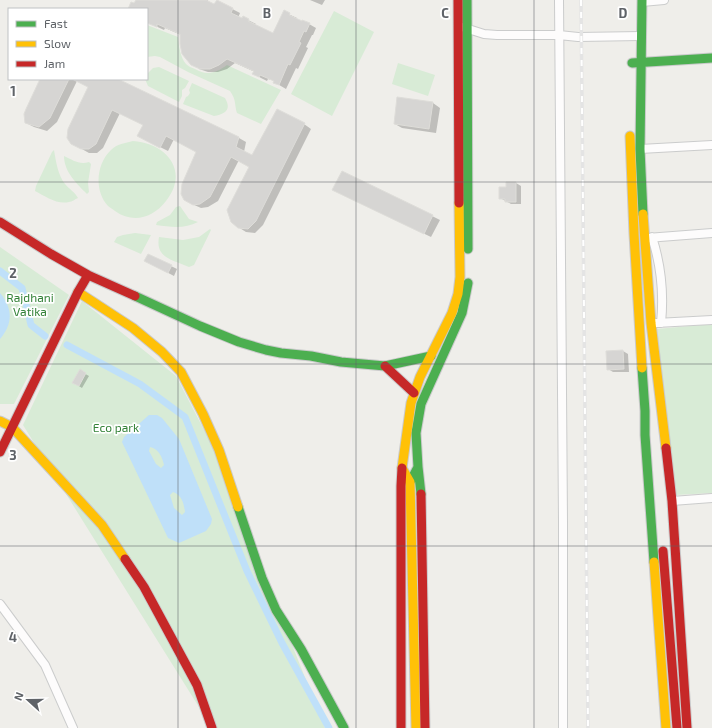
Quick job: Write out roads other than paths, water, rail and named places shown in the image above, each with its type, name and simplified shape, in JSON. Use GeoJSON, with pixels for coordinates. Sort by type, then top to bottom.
{"type":"FeatureCollection","features":[{"type":"Feature","properties":{"kind":"main road"},"geometry":{"type":"LineString","coordinates":[[402,728],[402,468],[411,403],[414,393],[420,377],[452,313],[458,294],[460,277],[458,0]]}},
{"type":"Feature","properties":{"kind":"main road"},"geometry":{"type":"LineString","coordinates":[[425,728],[421,493],[416,433],[421,404],[462,313],[466,294],[468,277],[467,0]]}},
{"type":"Feature","properties":{"kind":"main road"},"geometry":{"type":"LineString","coordinates":[[639,1],[634,61],[648,238],[651,323],[672,501],[687,728]]}},
{"type":"Feature","properties":{"kind":"main road"},"geometry":{"type":"LineString","coordinates":[[634,61],[637,36]]}},
{"type":"Feature","properties":{"kind":"main road"},"geometry":{"type":"LineString","coordinates":[[634,61],[712,58]]}},
{"type":"Feature","properties":{"kind":"main road"},"geometry":{"type":"LineString","coordinates":[[630,127],[634,234],[645,412],[645,435],[666,728]]}},
{"type":"Feature","properties":{"kind":"main road"},"geometry":{"type":"LineString","coordinates":[[0,222],[88,275],[239,342],[280,353],[341,362],[385,366],[431,356]]}},
{"type":"Feature","properties":{"kind":"main road"},"geometry":{"type":"LineString","coordinates":[[0,452],[78,292],[88,275]]}},
{"type":"Feature","properties":{"kind":"main road"},"geometry":{"type":"LineString","coordinates":[[78,292],[133,328],[162,352],[181,372],[203,414],[219,450],[268,594],[344,728]]}},
{"type":"Feature","properties":{"kind":"main road"},"geometry":{"type":"LineString","coordinates":[[385,366],[414,393]]}},
{"type":"Feature","properties":{"kind":"main road"},"geometry":{"type":"LineString","coordinates":[[653,431],[661,410]]}},
{"type":"Feature","properties":{"kind":"main road"},"geometry":{"type":"LineString","coordinates":[[645,412],[653,431],[655,450]]}},
{"type":"Feature","properties":{"kind":"main road"},"geometry":{"type":"LineString","coordinates":[[0,420],[12,427],[102,525],[144,587],[197,685],[212,728]]}},
{"type":"Feature","properties":{"kind":"main road"},"geometry":{"type":"LineString","coordinates":[[410,486],[418,467]]}},
{"type":"Feature","properties":{"kind":"main road"},"geometry":{"type":"LineString","coordinates":[[402,468],[410,486],[416,728]]}},
{"type":"Feature","properties":{"kind":"main road"},"geometry":{"type":"LineString","coordinates":[[662,542],[677,728]]}},
{"type":"Feature","properties":{"kind":"street"},"geometry":{"type":"LineString","coordinates":[[559,0],[563,728]]}},
{"type":"Feature","properties":{"kind":"street"},"geometry":{"type":"LineString","coordinates":[[639,1],[664,0]]}},
{"type":"Feature","properties":{"kind":"street"},"geometry":{"type":"LineString","coordinates":[[458,26],[484,34],[497,35],[559,35],[578,37],[637,36]]}},
{"type":"Feature","properties":{"kind":"street"},"geometry":{"type":"LineString","coordinates":[[640,149],[712,145]]}},
{"type":"Feature","properties":{"kind":"street"},"geometry":{"type":"LineString","coordinates":[[661,323],[662,299],[657,254],[648,238],[712,233]]}},
{"type":"Feature","properties":{"kind":"street"},"geometry":{"type":"LineString","coordinates":[[651,323],[712,320]]}},
{"type":"Feature","properties":{"kind":"street"},"geometry":{"type":"LineString","coordinates":[[672,501],[712,498]]}},
{"type":"Feature","properties":{"kind":"street"},"geometry":{"type":"LineString","coordinates":[[0,604],[45,665],[72,728]]}},
{"type":"Feature","properties":{"kind":"water"},"geometry":{"type":"Polygon","coordinates":[[[0,293],[7,304],[10,316],[7,328],[0,339],[0,293]]]}},
{"type":"Feature","properties":{"kind":"water"},"geometry":{"type":"Polygon","coordinates":[[[149,415],[157,415],[162,418],[179,439],[212,519],[211,524],[206,531],[179,543],[168,538],[122,442],[124,437],[149,415]],[[150,447],[149,451],[156,464],[161,468],[164,465],[161,456],[158,451],[150,447]],[[173,492],[170,495],[174,508],[182,515],[185,512],[183,503],[179,495],[173,492]]]}},
{"type":"Feature","properties":{"kind":"waterway"},"geometry":{"type":"LineString","coordinates":[[0,271],[22,288],[31,325],[45,336]]}},
{"type":"Feature","properties":{"kind":"waterway"},"geometry":{"type":"LineString","coordinates":[[67,345],[140,384],[185,417],[247,571],[282,643],[329,728]]}},
{"type":"Feature","properties":{"kind":"railway"},"geometry":{"type":"LineString","coordinates":[[581,0],[588,728]]}},
{"type":"Feature","properties":{"kind":"park label","name":"Rajdhani Vatika"},"geometry":{"type":"Point","coordinates":[30,305]}},
{"type":"Feature","properties":{"kind":"park label","name":"Eco park"},"geometry":{"type":"Point","coordinates":[116,428]}}]}
